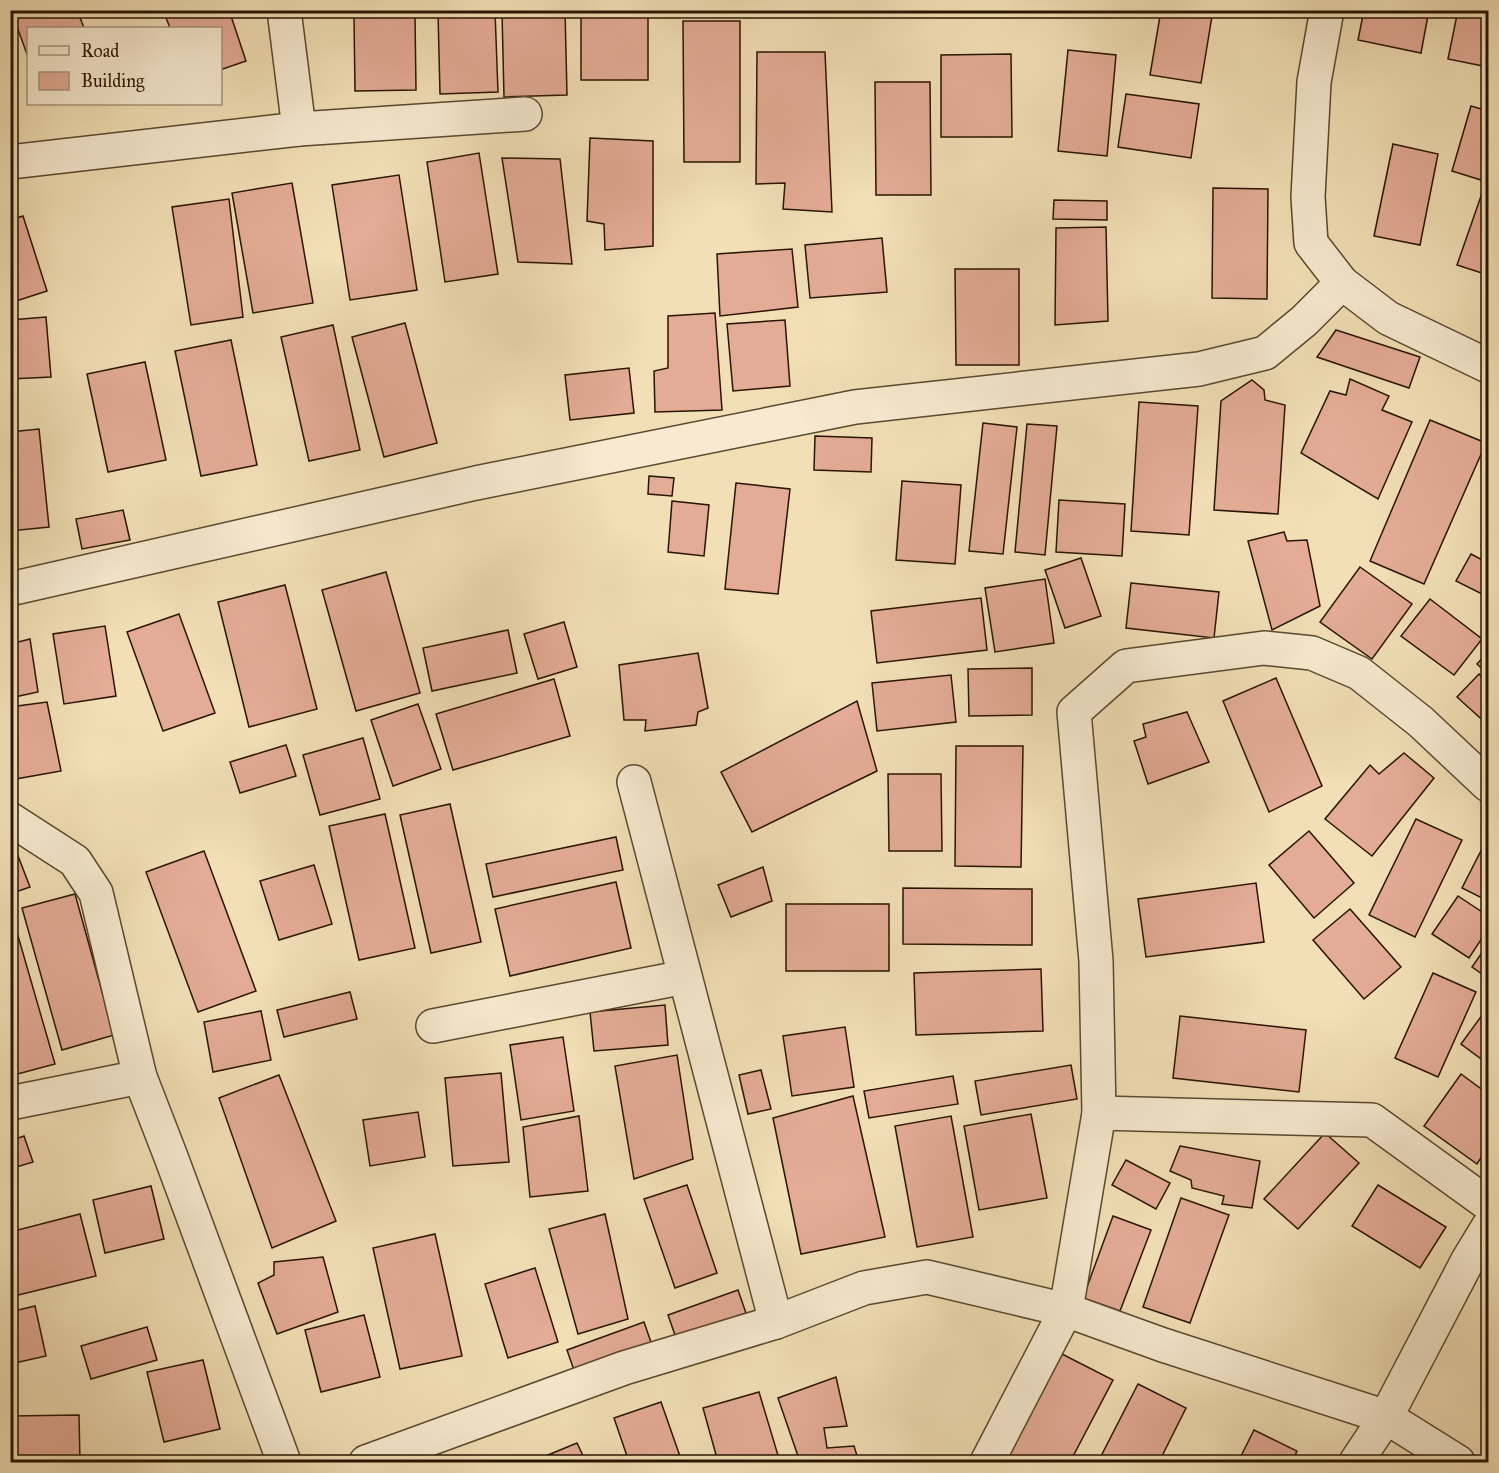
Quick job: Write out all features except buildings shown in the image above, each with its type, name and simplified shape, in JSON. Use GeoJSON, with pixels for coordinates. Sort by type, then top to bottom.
{"type":"FeatureCollection","features":[{"type":"Feature","properties":{"kind":"street"},"geometry":{"type":"LineString","coordinates":[[284,10],[299,129]]}},
{"type":"Feature","properties":{"kind":"street"},"geometry":{"type":"LineString","coordinates":[[1326,10],[1314,82],[1308,197],[1311,243],[1342,284],[1388,318],[1488,366]]}},
{"type":"Feature","properties":{"kind":"street"},"geometry":{"type":"LineString","coordinates":[[10,162],[299,129],[525,114]]}},
{"type":"Feature","properties":{"kind":"street"},"geometry":{"type":"LineString","coordinates":[[10,589],[476,483],[855,408],[1199,369],[1265,353],[1304,321],[1342,284]]}},
{"type":"Feature","properties":{"kind":"street"},"geometry":{"type":"LineString","coordinates":[[987,1462],[1066,1310],[1099,1113],[1096,961],[1074,712],[1126,666],[1264,648],[1312,653],[1359,673],[1421,722],[1488,785]]}},
{"type":"Feature","properties":{"kind":"street"},"geometry":{"type":"LineString","coordinates":[[634,782],[776,1322]]}},
{"type":"Feature","properties":{"kind":"street"},"geometry":{"type":"LineString","coordinates":[[10,819],[75,861],[96,894],[140,1077],[284,1462]]}},
{"type":"Feature","properties":{"kind":"street"},"geometry":{"type":"LineString","coordinates":[[433,1026],[685,976]]}},
{"type":"Feature","properties":{"kind":"street"},"geometry":{"type":"LineString","coordinates":[[10,1103],[140,1077]]}},
{"type":"Feature","properties":{"kind":"street"},"geometry":{"type":"LineString","coordinates":[[1099,1113],[1372,1120],[1488,1204]]}},
{"type":"Feature","properties":{"kind":"street"},"geometry":{"type":"LineString","coordinates":[[1356,1462],[1386,1417],[1468,1260],[1488,1227]]}},
{"type":"Feature","properties":{"kind":"street"},"geometry":{"type":"LineString","coordinates":[[366,1462],[624,1368],[776,1322],[864,1288],[927,1277],[1066,1310],[1386,1417],[1458,1462]]}}]}
